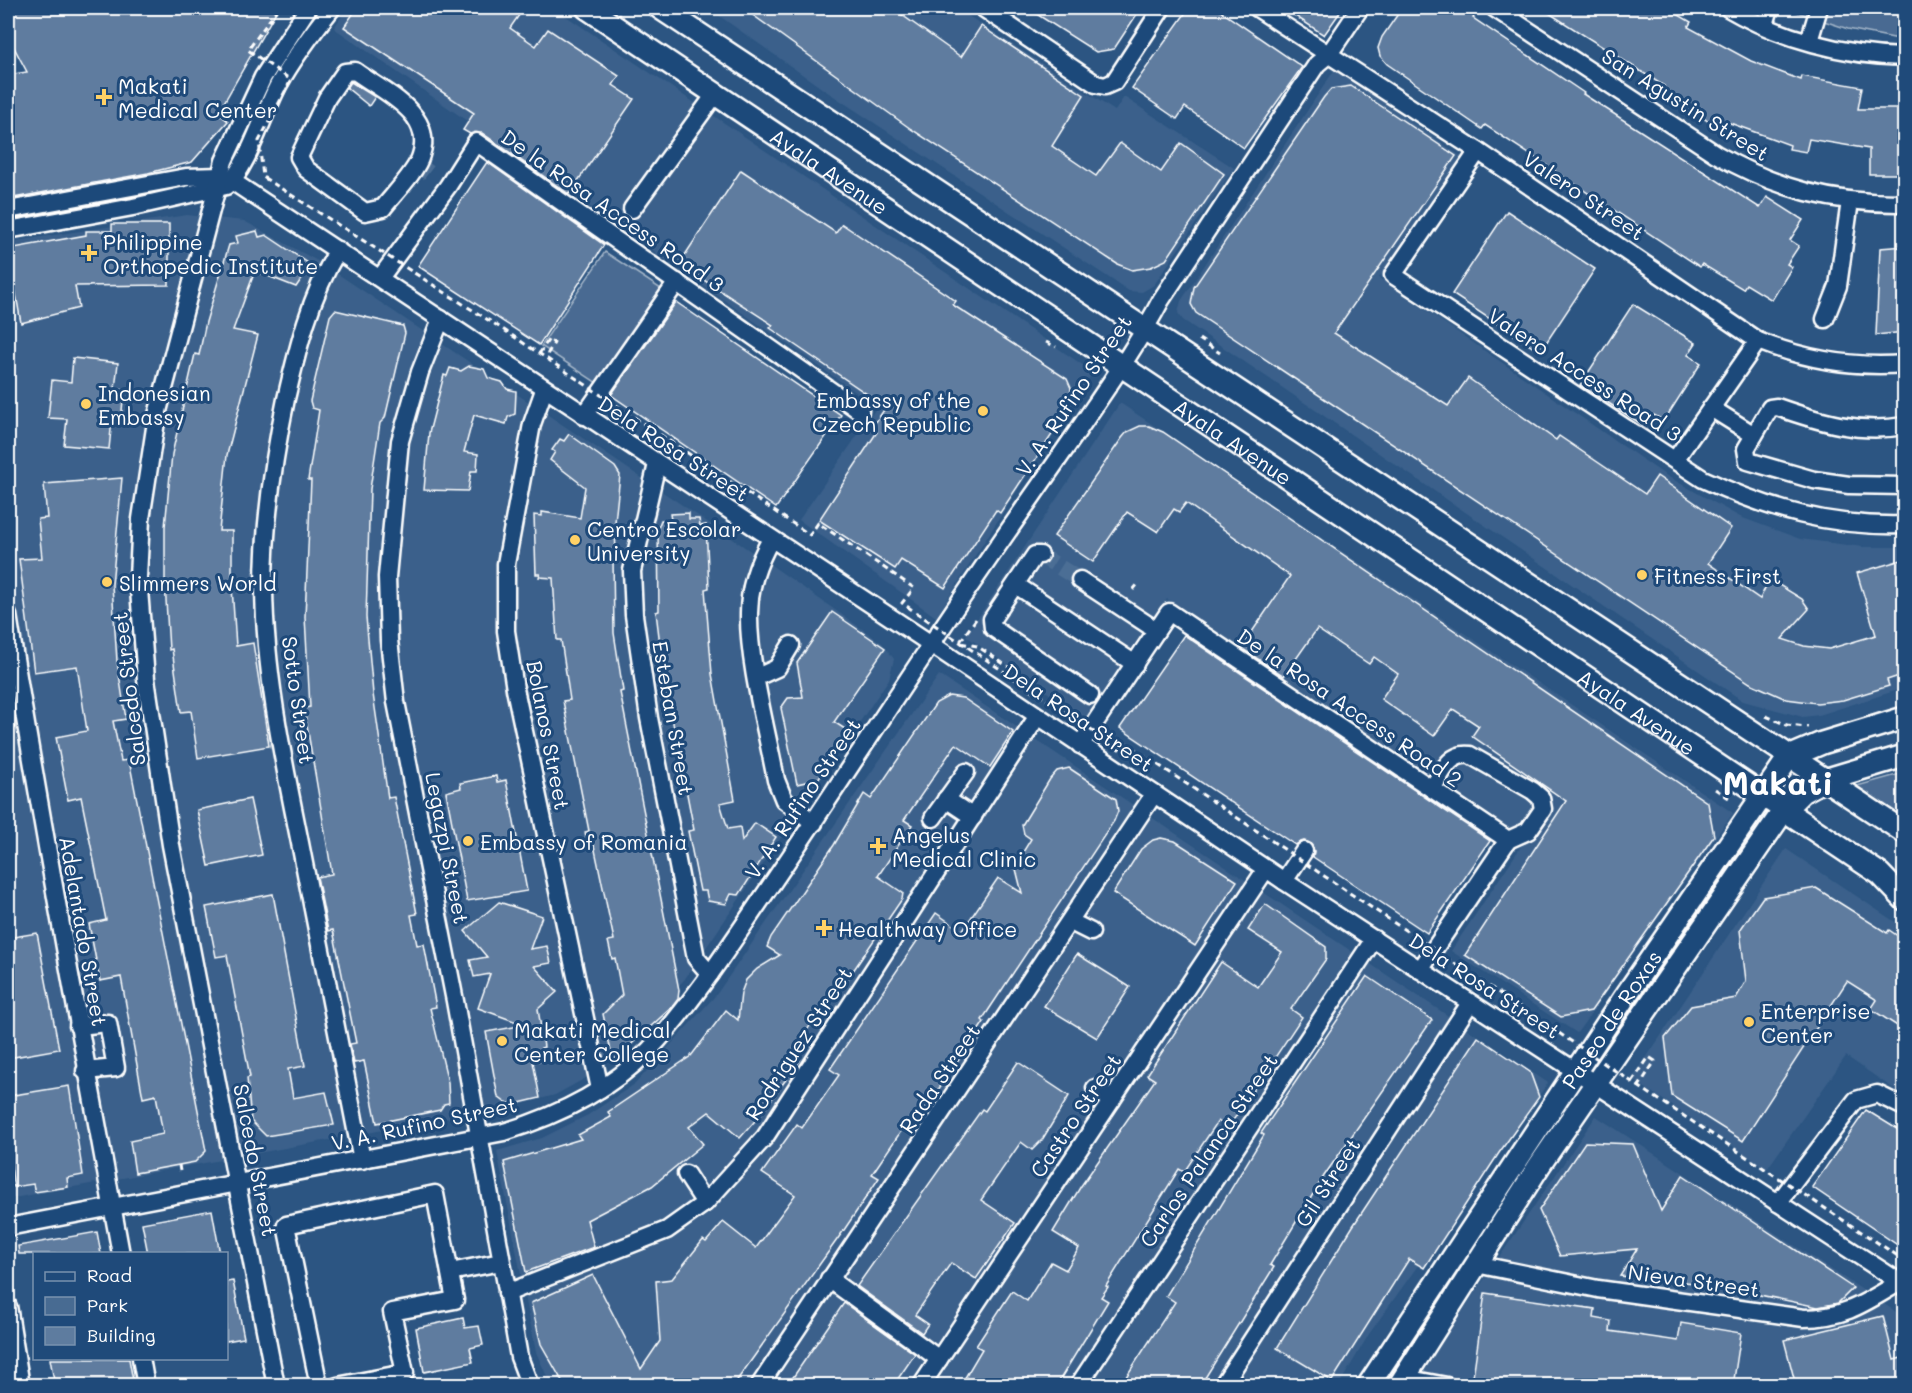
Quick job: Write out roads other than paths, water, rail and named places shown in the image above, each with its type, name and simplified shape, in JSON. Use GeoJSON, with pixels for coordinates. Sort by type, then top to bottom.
{"type":"FeatureCollection","features":[{"type":"Feature","properties":{"kind":"main road","name":"Ayala Avenue"},"geometry":{"type":"LineString","coordinates":[[587,8],[1880,874],[1905,899]]}},
{"type":"Feature","properties":{"kind":"main road","name":"Ayala Avenue"},"geometry":{"type":"LineString","coordinates":[[660,8],[1905,832]]}},
{"type":"Feature","properties":{"kind":"main road"},"geometry":{"type":"LineString","coordinates":[[1789,757],[1822,743],[1905,718]]}},
{"type":"Feature","properties":{"kind":"main road","name":"Paseo de Roxas"},"geometry":{"type":"LineString","coordinates":[[1401,1382],[1539,1167],[1784,810],[1802,792],[1824,780],[1905,756]]}},
{"type":"Feature","properties":{"kind":"main road","name":"Paseo de Roxas"},"geometry":{"type":"LineString","coordinates":[[1368,1386],[1575,1071],[1789,757]]}},
{"type":"Feature","properties":{"kind":"main road","name":"Ayala Avenue"},"geometry":{"type":"LineString","coordinates":[[1880,874],[1905,882]]}},
{"type":"Feature","properties":{"kind":"street","name":"Salcedo Street"},"geometry":{"type":"LineString","coordinates":[[276,1386],[171,845],[146,679],[138,577],[141,519],[157,414],[224,182],[231,143],[263,76],[308,8]]}},
{"type":"Feature","properties":{"kind":"street","name":"Salcedo Street"},"geometry":{"type":"LineString","coordinates":[[224,182],[279,83],[332,8]]}},
{"type":"Feature","properties":{"kind":"street"},"geometry":{"type":"LineString","coordinates":[[983,8],[1096,84],[1105,86],[1114,82],[1162,8]]}},
{"type":"Feature","properties":{"kind":"street","name":"Valero Street"},"geometry":{"type":"LineString","coordinates":[[1257,8],[1478,151],[1758,340],[1793,355],[1831,362],[1873,366],[1905,364]]}},
{"type":"Feature","properties":{"kind":"street","name":"V. A. Rufino Street"},"geometry":{"type":"LineString","coordinates":[[8,1227],[479,1137],[535,1123],[600,1089],[650,1049],[710,974],[814,823],[931,644],[1122,365],[1161,300],[1276,124],[1317,64],[1329,54],[1360,8]]}},
{"type":"Feature","properties":{"kind":"street","name":"San Agustin Street"},"geometry":{"type":"LineString","coordinates":[[1494,8],[1716,154],[1753,175],[1795,190],[1850,201],[1905,203]]}},
{"type":"Feature","properties":{"kind":"street"},"geometry":{"type":"LineString","coordinates":[[1728,8],[1809,41],[1880,57],[1905,57]]}},
{"type":"Feature","properties":{"kind":"street"},"geometry":{"type":"LineString","coordinates":[[1765,25],[1770,8]]}},
{"type":"Feature","properties":{"kind":"street"},"geometry":{"type":"LineString","coordinates":[[1809,41],[1819,8]]}},
{"type":"Feature","properties":{"kind":"street"},"geometry":{"type":"LineString","coordinates":[[355,71],[417,116],[423,134],[422,156],[416,163],[383,208],[365,212],[306,169],[299,157],[327,98],[345,72],[355,71]]}},
{"type":"Feature","properties":{"kind":"street"},"geometry":{"type":"LineString","coordinates":[[632,209],[716,93]]}},
{"type":"Feature","properties":{"kind":"street","name":"De la Rosa Access Road 3"},"geometry":{"type":"LineString","coordinates":[[380,278],[448,186],[476,142],[860,411]]}},
{"type":"Feature","properties":{"kind":"street","name":"Valero Access Road 3"},"geometry":{"type":"LineString","coordinates":[[1478,151],[1393,275],[1703,479],[1751,501],[1815,519],[1864,526],[1905,525]]}},
{"type":"Feature","properties":{"kind":"street"},"geometry":{"type":"LineString","coordinates":[[433,176],[448,186]]}},
{"type":"Feature","properties":{"kind":"street"},"geometry":{"type":"LineString","coordinates":[[8,210],[186,177],[224,182]]}},
{"type":"Feature","properties":{"kind":"street"},"geometry":{"type":"LineString","coordinates":[[8,230],[224,182]]}},
{"type":"Feature","properties":{"kind":"street","name":"Dela Rosa Street"},"geometry":{"type":"LineString","coordinates":[[224,182],[338,250],[544,390],[931,644],[1284,881],[1902,1284]]}},
{"type":"Feature","properties":{"kind":"street"},"geometry":{"type":"LineString","coordinates":[[1825,319],[1838,286],[1850,201]]}},
{"type":"Feature","properties":{"kind":"street","name":"Sotto Street"},"geometry":{"type":"LineString","coordinates":[[338,250],[308,314],[296,354],[280,431],[268,514],[264,588],[271,676],[286,774],[362,1160]]}},
{"type":"Feature","properties":{"kind":"street"},"geometry":{"type":"LineString","coordinates":[[584,416],[677,282]]}},
{"type":"Feature","properties":{"kind":"street","name":"Legazpi Street"},"geometry":{"type":"LineString","coordinates":[[441,319],[420,372],[400,441],[387,577],[389,640],[396,702],[519,1357],[531,1386]]}},
{"type":"Feature","properties":{"kind":"street"},"geometry":{"type":"LineString","coordinates":[[1675,460],[1758,340]]}},
{"type":"Feature","properties":{"kind":"street","name":"Bolanos Street"},"geometry":{"type":"LineString","coordinates":[[544,390],[532,424],[506,564],[506,631],[515,689],[600,1089]]}},
{"type":"Feature","properties":{"kind":"street"},"geometry":{"type":"LineString","coordinates":[[1905,426],[1883,430],[1853,428],[1822,423],[1777,407],[1766,412],[1746,449],[1748,461],[1814,480],[1850,485],[1905,486]]}},
{"type":"Feature","properties":{"kind":"street"},"geometry":{"type":"LineString","coordinates":[[1711,408],[1754,435]]}},
{"type":"Feature","properties":{"kind":"street","name":"Esteban Street"},"geometry":{"type":"LineString","coordinates":[[657,464],[632,571],[634,615],[649,718],[696,958],[710,974]]}},
{"type":"Feature","properties":{"kind":"street"},"geometry":{"type":"LineString","coordinates":[[771,539],[754,576],[749,612],[757,676],[776,780],[784,800],[814,823]]}},
{"type":"Feature","properties":{"kind":"street"},"geometry":{"type":"LineString","coordinates":[[1040,555],[1035,555],[992,619],[993,628],[1090,695]]}},
{"type":"Feature","properties":{"kind":"street"},"geometry":{"type":"LineString","coordinates":[[1080,580],[1156,630]]}},
{"type":"Feature","properties":{"kind":"street"},"geometry":{"type":"LineString","coordinates":[[1016,585],[1135,664]]}},
{"type":"Feature","properties":{"kind":"street","name":"De la Rosa Access Road 2"},"geometry":{"type":"LineString","coordinates":[[1080,745],[1168,612],[1508,840]]}},
{"type":"Feature","properties":{"kind":"street","name":"Adelantado Street"},"geometry":{"type":"LineString","coordinates":[[8,615],[21,708],[121,1252]]}},
{"type":"Feature","properties":{"kind":"street"},"geometry":{"type":"LineString","coordinates":[[757,676],[777,668],[791,645]]}},
{"type":"Feature","properties":{"kind":"street","name":"Rodriguez Street"},"geometry":{"type":"LineString","coordinates":[[507,1293],[667,1230],[705,1203],[765,1137],[1037,717]]}},
{"type":"Feature","properties":{"kind":"street"},"geometry":{"type":"LineString","coordinates":[[1420,970],[1475,902],[1508,840],[1528,831],[1543,808],[1541,798],[1533,791],[1470,754],[1452,758],[1432,789]]}},
{"type":"Feature","properties":{"kind":"street"},"geometry":{"type":"LineString","coordinates":[[933,818],[966,772]]}},
{"type":"Feature","properties":{"kind":"street","name":"Rada Street"},"geometry":{"type":"LineString","coordinates":[[759,1386],[829,1280],[1007,1030],[1071,922],[1154,794]]}},
{"type":"Feature","properties":{"kind":"street"},"geometry":{"type":"LineString","coordinates":[[946,799],[973,817]]}},
{"type":"Feature","properties":{"kind":"street"},"geometry":{"type":"LineString","coordinates":[[1284,881],[1304,851]]}},
{"type":"Feature","properties":{"kind":"street","name":"Castro Street"},"geometry":{"type":"LineString","coordinates":[[921,1386],[1266,869]]}},
{"type":"Feature","properties":{"kind":"street"},"geometry":{"type":"LineString","coordinates":[[1071,922],[1091,932]]}},
{"type":"Feature","properties":{"kind":"street","name":"Carlos Palanca Street"},"geometry":{"type":"LineString","coordinates":[[1078,1386],[1374,939]]}},
{"type":"Feature","properties":{"kind":"street","name":"Gil Street"},"geometry":{"type":"LineString","coordinates":[[1222,1386],[1470,1003]]}},
{"type":"Feature","properties":{"kind":"street"},"geometry":{"type":"LineString","coordinates":[[78,1026],[108,1023],[116,1068],[86,1071]]}},
{"type":"Feature","properties":{"kind":"street"},"geometry":{"type":"LineString","coordinates":[[1095,1089],[1112,1100]]}},
{"type":"Feature","properties":{"kind":"street"},"geometry":{"type":"LineString","coordinates":[[1778,1203],[1856,1100],[1877,1094],[1905,1107]]}},
{"type":"Feature","properties":{"kind":"street"},"geometry":{"type":"LineString","coordinates":[[686,1174],[705,1203]]}},
{"type":"Feature","properties":{"kind":"street"},"geometry":{"type":"LineString","coordinates":[[319,1386],[286,1225],[435,1194],[455,1300],[392,1312],[405,1373],[337,1386]]}},
{"type":"Feature","properties":{"kind":"street"},"geometry":{"type":"LineString","coordinates":[[450,1272],[501,1262]]}},
{"type":"Feature","properties":{"kind":"street","name":"Nieva Street"},"geometry":{"type":"LineString","coordinates":[[1476,1264],[1598,1289],[1804,1318],[1833,1316],[1851,1311],[1902,1284]]}},
{"type":"Feature","properties":{"kind":"street"},"geometry":{"type":"LineString","coordinates":[[829,1280],[939,1359]]}},
{"type":"Feature","properties":{"kind":"street"},"geometry":{"type":"LineString","coordinates":[[8,1306],[21,1386]]}},
{"type":"Feature","properties":{"kind":"street"},"geometry":{"type":"LineString","coordinates":[[141,1360],[146,1386]]}},
{"type":"Feature","properties":{"kind":"street"},"geometry":{"type":"LineString","coordinates":[[1401,1382],[1447,1386]]}},
{"type":"Feature","properties":{"kind":"tunnel"},"geometry":{"type":"LineString","coordinates":[[416,163],[433,176]]}},
{"type":"Feature","properties":{"kind":"tunnel"},"geometry":{"type":"LineString","coordinates":[[1040,555],[1080,580]]}},
{"type":"Feature","properties":{"kind":"place","name":"Makati Medical Center"},"geometry":{"type":"Point","coordinates":[104,97]}},
{"type":"Feature","properties":{"kind":"place","name":"Philippine Orthopedic Institute"},"geometry":{"type":"Point","coordinates":[89,253]}},
{"type":"Feature","properties":{"kind":"place","name":"Indonesian Embassy"},"geometry":{"type":"Point","coordinates":[86,404]}},
{"type":"Feature","properties":{"kind":"place","name":"Embassy of the Czech Republic"},"geometry":{"type":"Point","coordinates":[983,411]}},
{"type":"Feature","properties":{"kind":"place","name":"Centro Escolar University"},"geometry":{"type":"Point","coordinates":[575,540]}},
{"type":"Feature","properties":{"kind":"place","name":"Fitness First"},"geometry":{"type":"Point","coordinates":[1642,575]}},
{"type":"Feature","properties":{"kind":"place","name":"Slimmers World"},"geometry":{"type":"Point","coordinates":[107,582]}},
{"type":"Feature","properties":{"kind":"place","name":"Embassy of Romania"},"geometry":{"type":"Point","coordinates":[468,841]}},
{"type":"Feature","properties":{"kind":"place","name":"Angelus Medical Clinic"},"geometry":{"type":"Point","coordinates":[878,846]}},
{"type":"Feature","properties":{"kind":"place","name":"Healthway Office"},"geometry":{"type":"Point","coordinates":[824,928]}},
{"type":"Feature","properties":{"kind":"place","name":"Enterprise Center"},"geometry":{"type":"Point","coordinates":[1749,1022]}},
{"type":"Feature","properties":{"kind":"place","name":"Makati Medical Center College"},"geometry":{"type":"Point","coordinates":[502,1041]}},
{"type":"Feature","properties":{"kind":"district","name":"Makati"},"geometry":{"type":"Point","coordinates":[1778,781]}}]}
